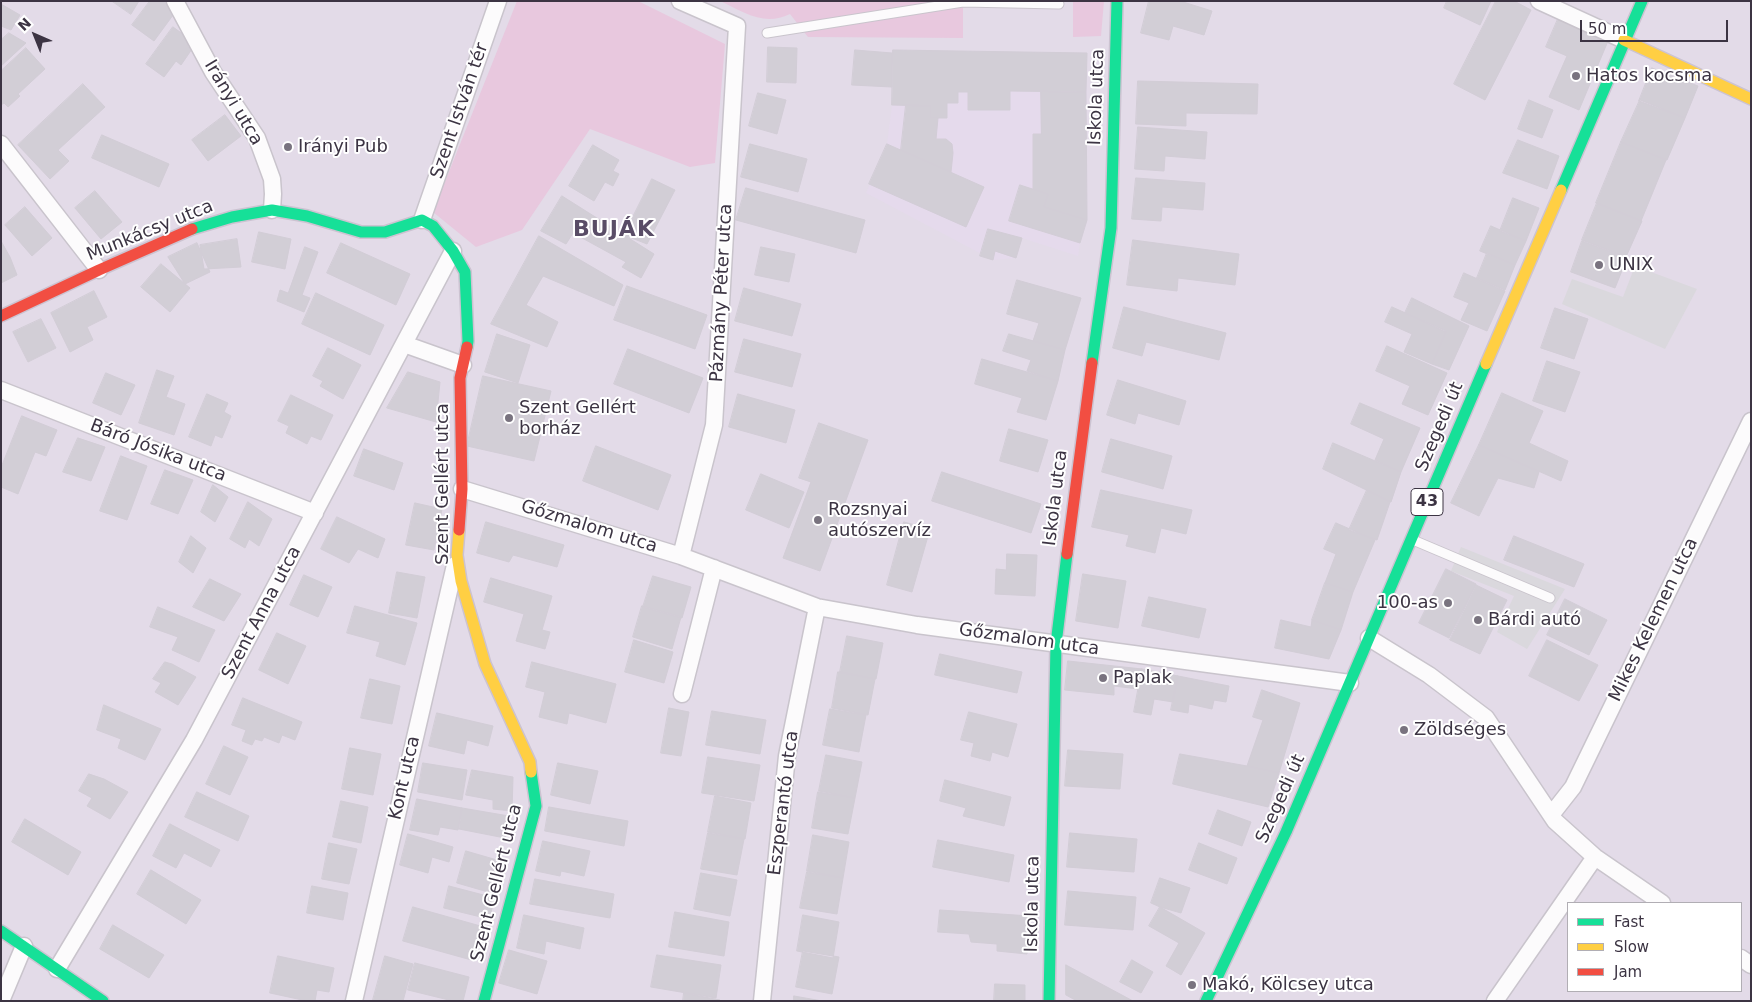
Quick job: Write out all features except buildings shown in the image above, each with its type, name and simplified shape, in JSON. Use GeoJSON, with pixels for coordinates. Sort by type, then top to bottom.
{"type":"FeatureCollection","features":[{"type":"Feature","properties":{"kind":"street","name":"Irányi utca"},"geometry":{"type":"LineString","coordinates":[[175,1],[213,72],[257,138],[272,179],[272,210]]}},
{"type":"Feature","properties":{"kind":"street","name":"Szent István tér"},"geometry":{"type":"LineString","coordinates":[[422,220],[498,1]]}},
{"type":"Feature","properties":{"kind":"street","name":"Pázmány Péter utca"},"geometry":{"type":"LineString","coordinates":[[680,1],[737,26],[714,425],[681,556]]}},
{"type":"Feature","properties":{"kind":"street","name":"Iskola utca"},"geometry":{"type":"LineString","coordinates":[[1049,1001],[1056,644],[1081,436],[1111,228],[1117,1]]}},
{"type":"Feature","properties":{"kind":"street"},"geometry":{"type":"LineString","coordinates":[[1539,1],[1751,99]]}},
{"type":"Feature","properties":{"kind":"street","name":"Szegedi út"},"geometry":{"type":"LineString","coordinates":[[1206,1001],[1286,832],[1642,1]]}},
{"type":"Feature","properties":{"kind":"street"},"geometry":{"type":"LineString","coordinates":[[1,144],[99,270]]}},
{"type":"Feature","properties":{"kind":"street","name":"Munkácsy utca"},"geometry":{"type":"LineString","coordinates":[[1,316],[187,231],[232,217],[272,210],[307,216],[361,232],[385,232],[422,220]]}},
{"type":"Feature","properties":{"kind":"street"},"geometry":{"type":"LineString","coordinates":[[422,220],[433,226],[453,250]]}},
{"type":"Feature","properties":{"kind":"street","name":"Szent Anna utca"},"geometry":{"type":"LineString","coordinates":[[57,969],[194,740],[453,250]]}},
{"type":"Feature","properties":{"kind":"street","name":"Szent Gellért utca"},"geometry":{"type":"LineString","coordinates":[[453,250],[465,272],[468,341],[460,378],[462,489],[457,555],[462,581],[485,664],[530,762],[536,806],[484,1001]]}},
{"type":"Feature","properties":{"kind":"street"},"geometry":{"type":"LineString","coordinates":[[404,344],[463,365]]}},
{"type":"Feature","properties":{"kind":"street","name":"Báró Jósika utca"},"geometry":{"type":"LineString","coordinates":[[1,390],[315,513]]}},
{"type":"Feature","properties":{"kind":"street","name":"Mikes Kelemen utca"},"geometry":{"type":"LineString","coordinates":[[1551,815],[1573,788],[1751,421]]}},
{"type":"Feature","properties":{"kind":"street","name":"Gőzmalom utca"},"geometry":{"type":"LineString","coordinates":[[462,489],[681,556],[817,607],[917,625],[1350,683]]}},
{"type":"Feature","properties":{"kind":"street","name":"Kont utca"},"geometry":{"type":"LineString","coordinates":[[354,1001],[457,555]]}},
{"type":"Feature","properties":{"kind":"street"},"geometry":{"type":"LineString","coordinates":[[682,694],[714,568]]}},
{"type":"Feature","properties":{"kind":"street","name":"Eszperantó utca"},"geometry":{"type":"LineString","coordinates":[[762,1001],[787,756],[817,607]]}},
{"type":"Feature","properties":{"kind":"street"},"geometry":{"type":"LineString","coordinates":[[1369,638],[1429,675],[1486,718],[1551,815],[1595,857],[1661,902]]}},
{"type":"Feature","properties":{"kind":"street"},"geometry":{"type":"LineString","coordinates":[[1495,1001],[1595,857]]}},
{"type":"Feature","properties":{"kind":"street"},"geometry":{"type":"LineString","coordinates":[[1,932],[103,1001]]}},
{"type":"Feature","properties":{"kind":"street"},"geometry":{"type":"LineString","coordinates":[[1,1001],[24,946]]}},
{"type":"Feature","properties":{"kind":"lane"},"geometry":{"type":"LineString","coordinates":[[767,33],[963,2],[1059,4]]}},
{"type":"Feature","properties":{"kind":"lane"},"geometry":{"type":"LineString","coordinates":[[1411,539],[1550,598]]}},
{"type":"Feature","properties":{"kind":"shaded area"},"geometry":{"type":"Polygon","coordinates":[[[1,1],[1751,1],[1751,1001],[1,1001],[1,1]]]}},
{"type":"Feature","properties":{"kind":"shaded area"},"geometry":{"type":"Polygon","coordinates":[[[517,1],[638,1],[725,44],[715,163],[690,167],[590,129],[522,230],[476,247],[433,212],[517,1]]]}},
{"type":"Feature","properties":{"kind":"shaded area"},"geometry":{"type":"Polygon","coordinates":[[[720,1],[963,1],[963,38],[808,37],[790,14],[781,18],[763,18],[746,13],[720,1]]]}},
{"type":"Feature","properties":{"kind":"shaded area"},"geometry":{"type":"Polygon","coordinates":[[[1073,1],[1104,1],[1101,36],[1073,37],[1073,1]]]}},
{"type":"Feature","properties":{"kind":"shaded area"},"geometry":{"type":"Polygon","coordinates":[[[893,50],[1087,53],[1087,220],[1078,256],[1022,238],[1016,258],[993,260],[866,193],[887,144],[892,105],[893,50]]]}},
{"type":"Feature","properties":{"kind":"shaded area"},"geometry":{"type":"Polygon","coordinates":[[[1635,266],[1697,289],[1665,349],[1562,304],[1572,279],[1623,297],[1635,266]]]}},
{"type":"Feature","properties":{"kind":"shaded area"},"geometry":{"type":"Polygon","coordinates":[[[1461,547],[1565,589],[1527,649],[1497,632],[1514,596],[1451,571],[1461,547]]]}},
{"type":"Feature","properties":{"kind":"traffic: fast"},"geometry":{"type":"LineString","coordinates":[[1092,363],[1111,228],[1117,1]]}},
{"type":"Feature","properties":{"kind":"traffic: fast"},"geometry":{"type":"LineString","coordinates":[[1561,190],[1642,1]]}},
{"type":"Feature","properties":{"kind":"traffic: fast"},"geometry":{"type":"LineString","coordinates":[[192,229],[232,217],[272,210],[307,216],[361,232],[385,232],[422,220],[433,226],[453,251],[465,272],[467,347]]}},
{"type":"Feature","properties":{"kind":"traffic: fast"},"geometry":{"type":"LineString","coordinates":[[1206,1001],[1286,832],[1486,364]]}},
{"type":"Feature","properties":{"kind":"traffic: fast"},"geometry":{"type":"LineString","coordinates":[[1049,1001],[1056,644],[1067,554]]}},
{"type":"Feature","properties":{"kind":"traffic: fast"},"geometry":{"type":"LineString","coordinates":[[484,1001],[536,806],[531,772]]}},
{"type":"Feature","properties":{"kind":"traffic: fast"},"geometry":{"type":"LineString","coordinates":[[1,931],[103,1001]]}},
{"type":"Feature","properties":{"kind":"traffic: slow"},"geometry":{"type":"LineString","coordinates":[[1624,40],[1751,99]]}},
{"type":"Feature","properties":{"kind":"traffic: slow"},"geometry":{"type":"LineString","coordinates":[[1486,364],[1561,190]]}},
{"type":"Feature","properties":{"kind":"traffic: slow"},"geometry":{"type":"LineString","coordinates":[[459,530],[457,555],[461,581],[485,664],[530,762],[531,772]]}},
{"type":"Feature","properties":{"kind":"traffic: jam"},"geometry":{"type":"LineString","coordinates":[[1,316],[192,229]]}},
{"type":"Feature","properties":{"kind":"traffic: jam"},"geometry":{"type":"LineString","coordinates":[[459,530],[462,489],[460,378],[467,347]]}},
{"type":"Feature","properties":{"kind":"traffic: jam"},"geometry":{"type":"LineString","coordinates":[[1067,554],[1092,363]]}},
{"type":"Feature","properties":{"kind":"place","name":"Hatos kocsma"},"geometry":{"type":"Point","coordinates":[1576,76]}},
{"type":"Feature","properties":{"kind":"place","name":"Irányi Pub"},"geometry":{"type":"Point","coordinates":[288,147]}},
{"type":"Feature","properties":{"kind":"place","name":"UNIX"},"geometry":{"type":"Point","coordinates":[1599,265]}},
{"type":"Feature","properties":{"kind":"place","name":"Szent Gellért borház"},"geometry":{"type":"Point","coordinates":[509,418]}},
{"type":"Feature","properties":{"kind":"place","name":"Rozsnyai autószervíz"},"geometry":{"type":"Point","coordinates":[818,520]}},
{"type":"Feature","properties":{"kind":"place","name":"100-as"},"geometry":{"type":"Point","coordinates":[1448,603]}},
{"type":"Feature","properties":{"kind":"place","name":"Bárdi autó"},"geometry":{"type":"Point","coordinates":[1478,620]}},
{"type":"Feature","properties":{"kind":"place","name":"Paplak"},"geometry":{"type":"Point","coordinates":[1103,678]}},
{"type":"Feature","properties":{"kind":"place","name":"Zöldséges"},"geometry":{"type":"Point","coordinates":[1404,730]}},
{"type":"Feature","properties":{"kind":"place","name":"Makó, Kölcsey utca"},"geometry":{"type":"Point","coordinates":[1192,985]}},
{"type":"Feature","properties":{"kind":"district","name":"BUJÁK"},"geometry":{"type":"Point","coordinates":[614,230]}}]}
